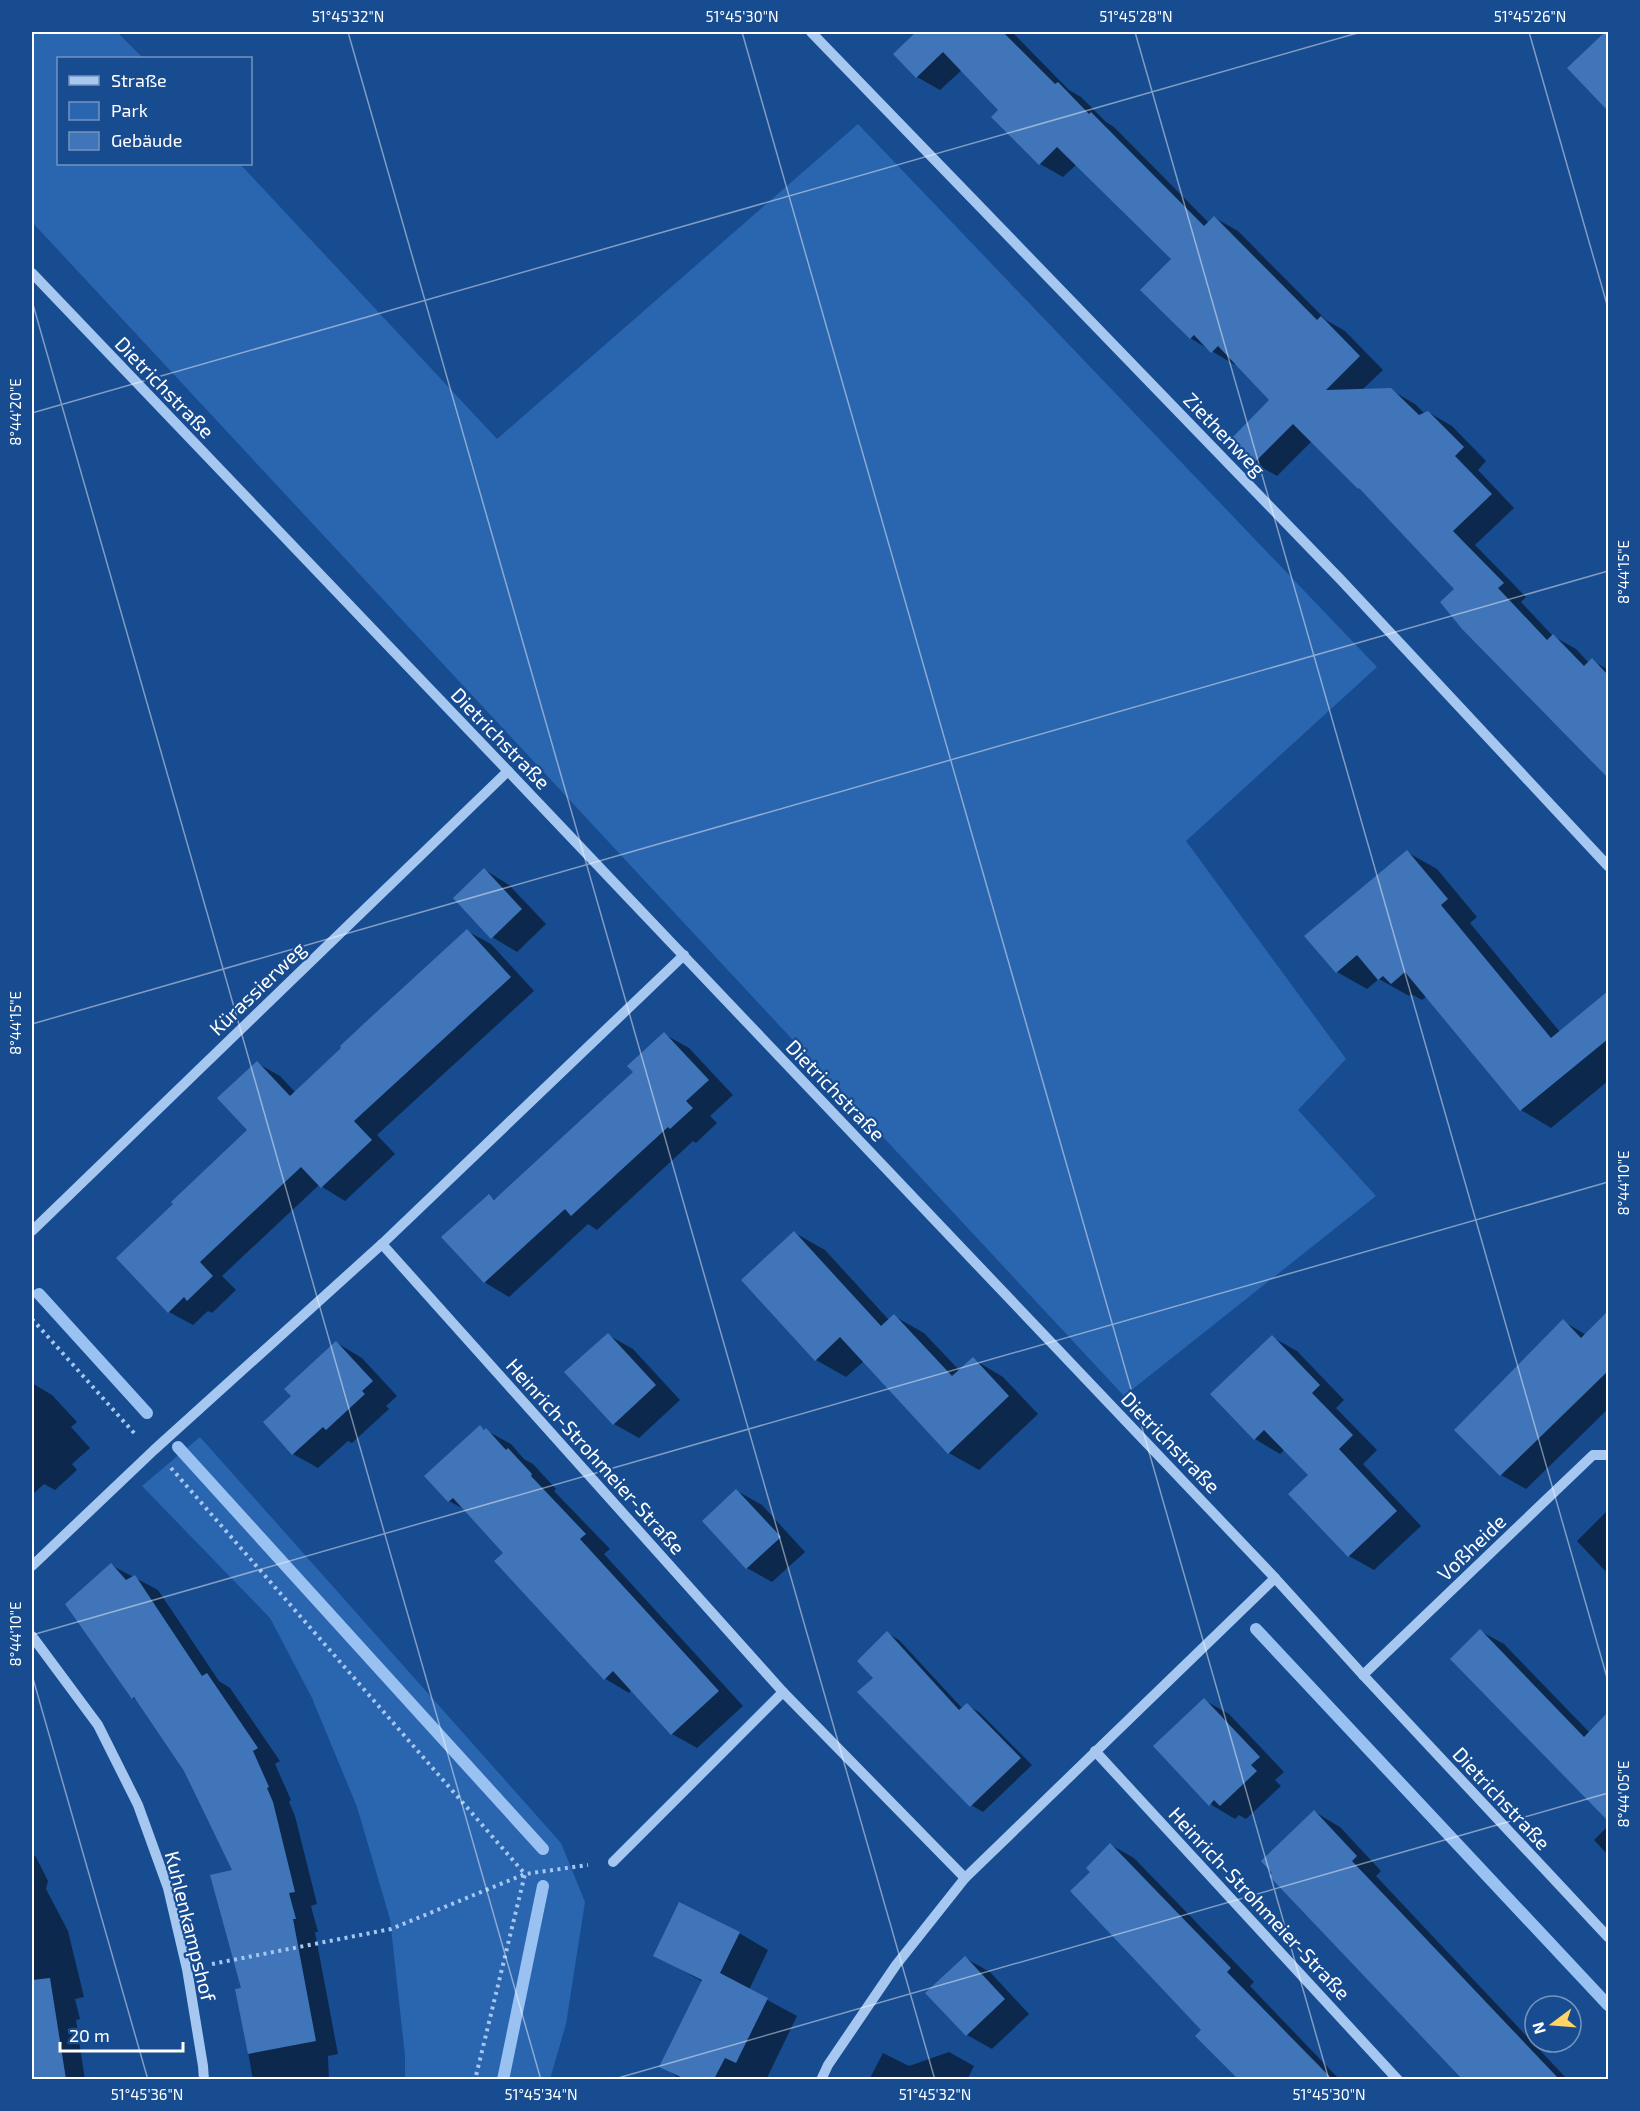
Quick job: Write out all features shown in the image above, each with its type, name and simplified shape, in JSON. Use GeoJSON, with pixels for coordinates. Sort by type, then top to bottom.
{"type":"FeatureCollection","features":[{"type":"Feature","properties":{"kind":"street","name":"Ziethenweg"},"geometry":{"type":"LineString","coordinates":[[811,32],[1341,580],[1608,866]]}},
{"type":"Feature","properties":{"kind":"street","name":"Dietrichstraße"},"geometry":{"type":"LineString","coordinates":[[32,273],[1275,1578],[1608,1937]]}},
{"type":"Feature","properties":{"kind":"street","name":"Kürassierweg"},"geometry":{"type":"LineString","coordinates":[[32,1231],[508,771]]}},
{"type":"Feature","properties":{"kind":"street"},"geometry":{"type":"LineString","coordinates":[[32,1566],[154,1450],[382,1244],[684,955]]}},
{"type":"Feature","properties":{"kind":"street","name":"Heinrich-Strohmeier-Straße"},"geometry":{"type":"LineString","coordinates":[[382,1244],[783,1692],[964,1878]]}},
{"type":"Feature","properties":{"kind":"street","name":"Voßheide"},"geometry":{"type":"LineString","coordinates":[[1363,1675],[1593,1455],[1608,1455]]}},
{"type":"Feature","properties":{"kind":"street"},"geometry":{"type":"LineString","coordinates":[[821,2079],[828,2065],[896,1965],[964,1878],[1275,1578]]}},
{"type":"Feature","properties":{"kind":"street","name":"Kuhlenkampshof"},"geometry":{"type":"LineString","coordinates":[[32,1635],[98,1725],[138,1805],[168,1888],[187,1969],[204,2079]]}},
{"type":"Feature","properties":{"kind":"street"},"geometry":{"type":"LineString","coordinates":[[613,1862],[783,1692]]}},
{"type":"Feature","properties":{"kind":"street","name":"Heinrich-Strohmeier-Straße"},"geometry":{"type":"LineString","coordinates":[[1095,1751],[1398,2079]]}},
{"type":"Feature","properties":{"kind":"path"},"geometry":{"type":"LineString","coordinates":[[32,1318],[131,1431],[154,1450],[525,1874]]}},
{"type":"Feature","properties":{"kind":"path"},"geometry":{"type":"LineString","coordinates":[[187,1969],[391,1929],[525,1874],[613,1862]]}},
{"type":"Feature","properties":{"kind":"path"},"geometry":{"type":"LineString","coordinates":[[475,2079],[525,1874]]}},
{"type":"Feature","properties":{"kind":"green space"},"geometry":{"type":"Polygon","coordinates":[[[32,32],[117,32],[142,57],[57,57],[57,165],[241,165],[497,439],[858,124],[1377,667],[1186,841],[1346,1059],[1298,1110],[1376,1196],[1124,1396],[32,222],[32,32]]]}},
{"type":"Feature","properties":{"kind":"green space"},"geometry":{"type":"Polygon","coordinates":[[[200,1437],[561,1843],[585,1902],[566,2024],[550,2079],[405,2079],[405,2056],[390,1919],[357,1807],[312,1698],[270,1618],[142,1486],[200,1437]]]}},
{"type":"Feature","properties":{"kind":"building"},"geometry":{"type":"Polygon","coordinates":[[[916,32],[1003,32],[1055,84],[1058,82],[1089,114],[1091,112],[1204,226],[1214,216],[1317,320],[1321,316],[1360,356],[1326,390],[1391,388],[1419,415],[1428,411],[1464,447],[1455,456],[1492,494],[1453,531],[1504,583],[1498,588],[1547,640],[1553,634],[1584,666],[1592,658],[1608,675],[1608,778],[1462,629],[1440,602],[1454,589],[1359,488],[1293,424],[1253,464],[1230,440],[1269,400],[1218,346],[1211,353],[1194,335],[1190,339],[1140,290],[1171,259],[1057,147],[1039,165],[991,117],[998,110],[943,52],[916,78],[893,54],[916,32]]]}},
{"type":"Feature","properties":{"kind":"building"},"geometry":{"type":"Polygon","coordinates":[[[1605,32],[1608,32],[1608,111],[1567,68],[1605,32]]]}},
{"type":"Feature","properties":{"kind":"building"},"geometry":{"type":"Polygon","coordinates":[[[1407,850],[1448,899],[1441,905],[1551,1038],[1608,991],[1608,1039],[1520,1111],[1405,972],[1391,984],[1383,976],[1378,980],[1357,955],[1336,973],[1304,936],[1407,850]]]}},
{"type":"Feature","properties":{"kind":"building"},"geometry":{"type":"Polygon","coordinates":[[[484,868],[522,909],[491,939],[453,898],[484,868]]]}},
{"type":"Feature","properties":{"kind":"building"},"geometry":{"type":"Polygon","coordinates":[[[467,929],[511,977],[354,1121],[372,1140],[321,1188],[301,1167],[200,1262],[213,1276],[187,1301],[184,1297],[168,1313],[116,1258],[247,1130],[217,1098],[257,1061],[290,1096],[341,1048],[340,1046],[467,929]]]}},
{"type":"Feature","properties":{"kind":"building"},"geometry":{"type":"Polygon","coordinates":[[[664,1032],[709,1080],[686,1101],[693,1108],[670,1129],[668,1127],[571,1216],[565,1209],[484,1283],[441,1237],[489,1194],[494,1200],[633,1072],[627,1066],[664,1032]]]}},
{"type":"Feature","properties":{"kind":"building"},"geometry":{"type":"Polygon","coordinates":[[[794,1231],[881,1326],[894,1314],[952,1376],[973,1357],[1009,1396],[948,1454],[840,1337],[815,1361],[741,1280],[794,1231]]]}},
{"type":"Feature","properties":{"kind":"building"},"geometry":{"type":"Polygon","coordinates":[[[1608,1311],[1608,1371],[1500,1476],[1454,1430],[1563,1319],[1581,1338],[1608,1311]]]}},
{"type":"Feature","properties":{"kind":"building"},"geometry":{"type":"Polygon","coordinates":[[[608,1333],[656,1385],[613,1425],[564,1372],[608,1333]]]}},
{"type":"Feature","properties":{"kind":"building"},"geometry":{"type":"Polygon","coordinates":[[[1272,1335],[1320,1385],[1312,1393],[1353,1435],[1339,1449],[1397,1511],[1348,1557],[1288,1494],[1308,1475],[1264,1430],[1254,1440],[1210,1394],[1272,1335]]]}},
{"type":"Feature","properties":{"kind":"building"},"geometry":{"type":"Polygon","coordinates":[[[336,1341],[373,1381],[362,1391],[365,1394],[326,1430],[323,1427],[292,1455],[263,1422],[291,1396],[284,1389],[336,1341]]]}},
{"type":"Feature","properties":{"kind":"building"},"geometry":{"type":"Polygon","coordinates":[[[480,1425],[484,1430],[486,1428],[506,1450],[508,1448],[586,1534],[580,1539],[719,1691],[671,1735],[613,1671],[604,1680],[494,1561],[503,1553],[453,1498],[448,1502],[424,1476],[480,1425]]]}},
{"type":"Feature","properties":{"kind":"building"},"geometry":{"type":"Polygon","coordinates":[[[736,1489],[781,1537],[746,1569],[702,1521],[736,1489]]]}},
{"type":"Feature","properties":{"kind":"building"},"geometry":{"type":"Polygon","coordinates":[[[111,1563],[126,1580],[135,1575],[202,1676],[207,1673],[258,1748],[253,1751],[269,1787],[267,1788],[273,1802],[295,1892],[289,1893],[296,1919],[293,1919],[316,2041],[248,2054],[235,1989],[241,1988],[210,1875],[232,1870],[184,1771],[134,1697],[132,1699],[65,1604],[111,1563]]]}},
{"type":"Feature","properties":{"kind":"building"},"geometry":{"type":"Polygon","coordinates":[[[1480,1629],[1584,1737],[1608,1712],[1608,1821],[1450,1659],[1480,1629]]]}},
{"type":"Feature","properties":{"kind":"building"},"geometry":{"type":"Polygon","coordinates":[[[887,1631],[959,1710],[967,1703],[1021,1758],[970,1807],[857,1692],[873,1678],[857,1661],[887,1631]]]}},
{"type":"Feature","properties":{"kind":"building"},"geometry":{"type":"Polygon","coordinates":[[[1204,1698],[1260,1757],[1251,1765],[1257,1771],[1220,1806],[1214,1800],[1209,1806],[1153,1746],[1204,1698]]]}},
{"type":"Feature","properties":{"kind":"building"},"geometry":{"type":"Polygon","coordinates":[[[1314,1810],[1357,1856],[1352,1861],[1523,2041],[1523,2054],[1535,2054],[1559,2079],[1462,2079],[1269,1876],[1272,1873],[1261,1861],[1314,1810]]]}},
{"type":"Feature","properties":{"kind":"building"},"geometry":{"type":"Polygon","coordinates":[[[1110,1843],[1231,1968],[1227,1972],[1332,2079],[1238,2079],[1195,2036],[1201,2030],[1070,1891],[1090,1872],[1086,1868],[1110,1843]]]}},
{"type":"Feature","properties":{"kind":"building"},"geometry":{"type":"Polygon","coordinates":[[[679,1902],[740,1932],[720,1973],[768,1998],[736,2063],[725,2058],[714,2079],[685,2079],[659,2067],[702,1980],[653,1956],[679,1902]]]}},
{"type":"Feature","properties":{"kind":"building"},"geometry":{"type":"Polygon","coordinates":[[[965,1956],[1005,1999],[966,2036],[925,1993],[965,1956]]]}},
{"type":"Feature","properties":{"kind":"building"},"geometry":{"type":"Polygon","coordinates":[[[50,1978],[66,2079],[32,2079],[32,1980],[50,1978]]]}},
{"type":"Feature","properties":{"kind":"waterway"},"geometry":{"type":"LineString","coordinates":[[39,1294],[147,1413]]}},
{"type":"Feature","properties":{"kind":"waterway"},"geometry":{"type":"LineString","coordinates":[[178,1447],[543,1849]]}},
{"type":"Feature","properties":{"kind":"waterway"},"geometry":{"type":"LineString","coordinates":[[1256,1629],[1608,2005]]}},
{"type":"Feature","properties":{"kind":"waterway"},"geometry":{"type":"LineString","coordinates":[[503,2080],[543,1886]]}}]}
